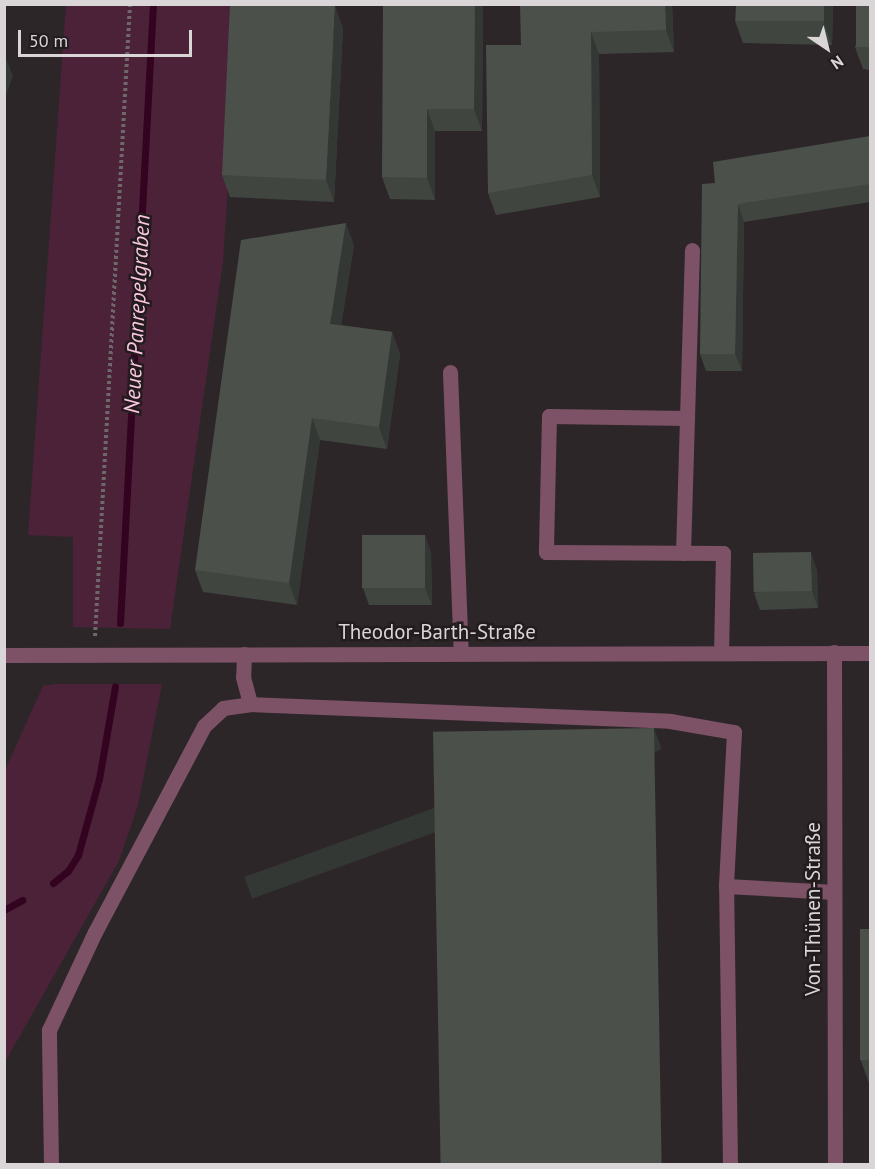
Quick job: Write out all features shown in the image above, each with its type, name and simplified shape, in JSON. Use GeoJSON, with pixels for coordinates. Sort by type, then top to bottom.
{"type":"FeatureCollection","features":[{"type":"Feature","properties":{"kind":"street"},"geometry":{"type":"LineString","coordinates":[[683,553],[692,250]]}},
{"type":"Feature","properties":{"kind":"street"},"geometry":{"type":"LineString","coordinates":[[450,372],[461,653]]}},
{"type":"Feature","properties":{"kind":"street"},"geometry":{"type":"LineString","coordinates":[[687,418],[549,416],[546,552],[723,553],[720,653]]}},
{"type":"Feature","properties":{"kind":"street","name":"Von-Thünen-Straße"},"geometry":{"type":"LineString","coordinates":[[834,652],[835,1164]]}},
{"type":"Feature","properties":{"kind":"street","name":"Theodor-Barth-Straße"},"geometry":{"type":"LineString","coordinates":[[4,655],[870,653]]}},
{"type":"Feature","properties":{"kind":"street"},"geometry":{"type":"LineString","coordinates":[[244,654],[243,677],[250,704]]}},
{"type":"Feature","properties":{"kind":"street"},"geometry":{"type":"LineString","coordinates":[[51,1164],[49,1030],[95,932],[204,726],[223,708],[250,704],[670,721],[734,732],[726,886],[729,1164]]}},
{"type":"Feature","properties":{"kind":"street"},"geometry":{"type":"LineString","coordinates":[[726,886],[834,892]]}},
{"type":"Feature","properties":{"kind":"path"},"geometry":{"type":"LineString","coordinates":[[94,654],[130,4]]}},
{"type":"Feature","properties":{"kind":"shaded area"},"geometry":{"type":"Polygon","coordinates":[[[66,5],[240,5],[223,262],[170,629],[73,627],[73,537],[28,535],[66,5]]]}},
{"type":"Feature","properties":{"kind":"shaded area"},"geometry":{"type":"Polygon","coordinates":[[[162,684],[138,805],[119,861],[5,1062],[5,770],[43,686],[162,684]]]}},
{"type":"Feature","properties":{"kind":"building"},"geometry":{"type":"Polygon","coordinates":[[[230,4],[335,6],[326,180],[222,175],[230,4]]]}},
{"type":"Feature","properties":{"kind":"building"},"geometry":{"type":"Polygon","coordinates":[[[383,4],[475,4],[474,109],[427,109],[427,178],[382,177],[383,4]]]}},
{"type":"Feature","properties":{"kind":"building"},"geometry":{"type":"Polygon","coordinates":[[[520,4],[665,4],[666,30],[591,32],[592,175],[488,193],[486,45],[521,45],[520,4]]]}},
{"type":"Feature","properties":{"kind":"building"},"geometry":{"type":"Polygon","coordinates":[[[736,4],[824,4],[824,21],[736,21],[736,4]]]}},
{"type":"Feature","properties":{"kind":"building"},"geometry":{"type":"Polygon","coordinates":[[[856,4],[870,4],[870,47],[856,47],[856,4]]]}},
{"type":"Feature","properties":{"kind":"building"},"geometry":{"type":"Polygon","coordinates":[[[870,136],[870,184],[738,204],[735,354],[700,354],[702,184],[715,183],[713,162],[870,136]]]}},
{"type":"Feature","properties":{"kind":"building"},"geometry":{"type":"Polygon","coordinates":[[[346,223],[330,324],[392,332],[379,427],[312,418],[289,583],[195,570],[241,240],[346,223]]]}},
{"type":"Feature","properties":{"kind":"building"},"geometry":{"type":"Polygon","coordinates":[[[362,535],[425,535],[425,588],[362,588],[362,535]]]}},
{"type":"Feature","properties":{"kind":"building"},"geometry":{"type":"Polygon","coordinates":[[[811,552],[812,591],[754,592],[753,553],[811,552]]]}},
{"type":"Feature","properties":{"kind":"building"},"geometry":{"type":"Polygon","coordinates":[[[654,728],[662,1164],[441,1164],[433,732],[654,728]]]}},
{"type":"Feature","properties":{"kind":"building"},"geometry":{"type":"Polygon","coordinates":[[[860,929],[870,929],[870,1060],[860,1060],[860,929]]]}},
{"type":"Feature","properties":{"kind":"waterway","name":"Neuer Panrepelgraben"},"geometry":{"type":"LineString","coordinates":[[120,623],[153,4]]}},
{"type":"Feature","properties":{"kind":"waterway","name":"Neuer Panrepelgraben"},"geometry":{"type":"LineString","coordinates":[[53,883],[68,871],[78,855],[99,779],[115,686]]}},
{"type":"Feature","properties":{"kind":"waterway","name":"Neuer Panrepelgraben"},"geometry":{"type":"LineString","coordinates":[[4,910],[22,900]]}}]}
